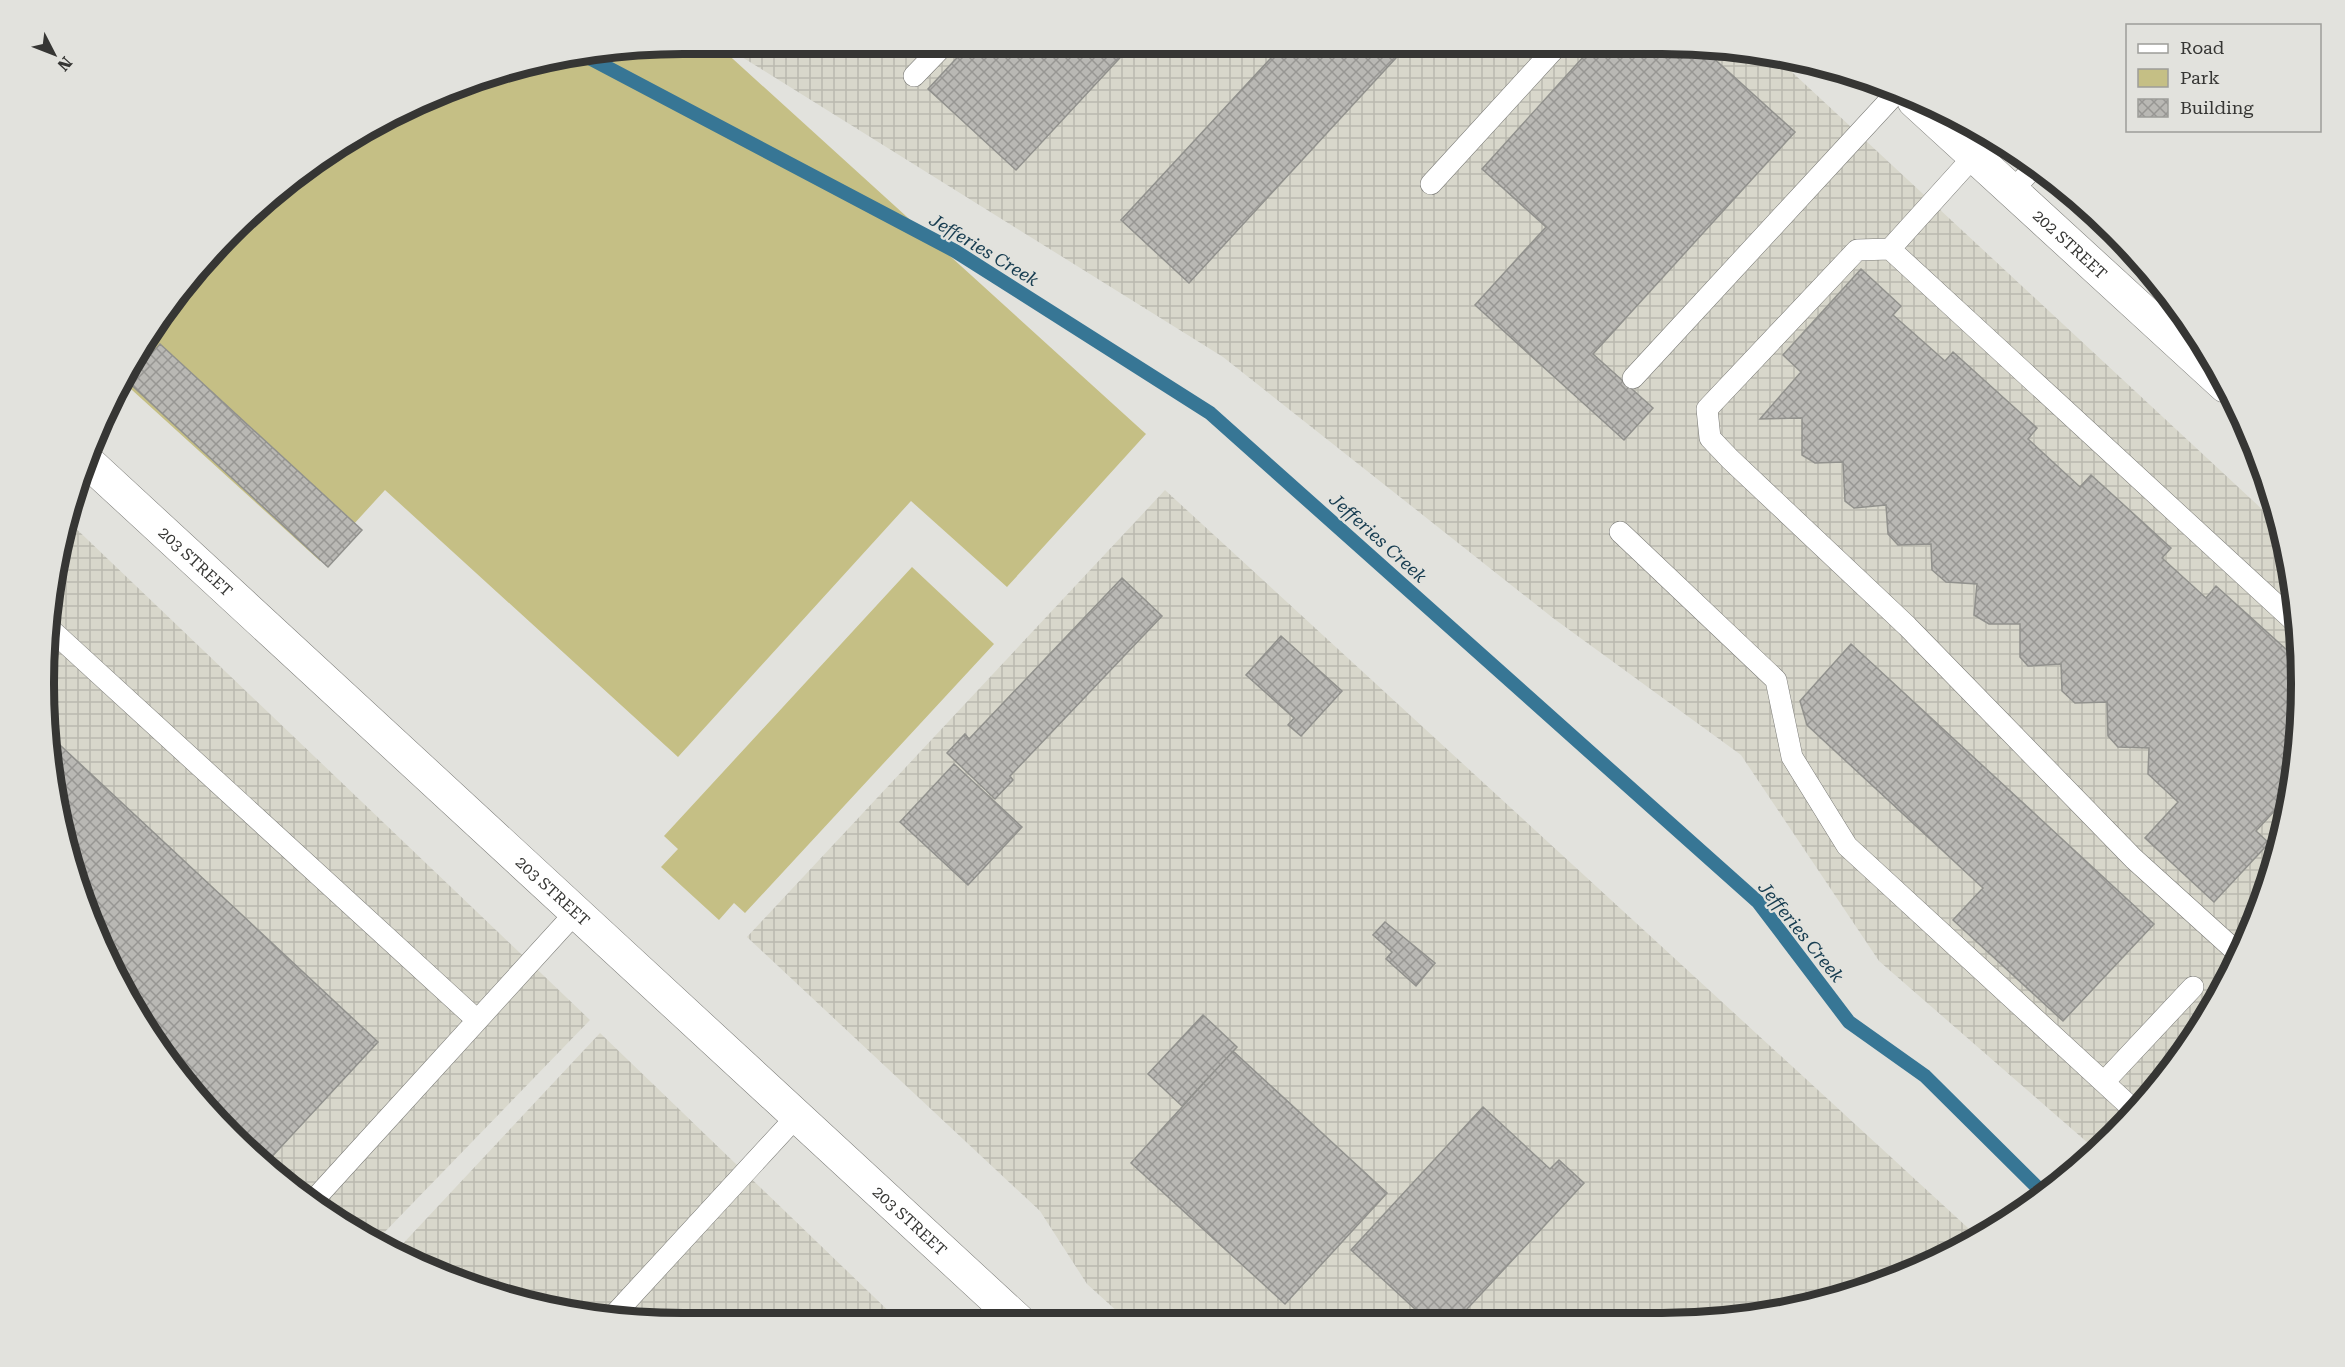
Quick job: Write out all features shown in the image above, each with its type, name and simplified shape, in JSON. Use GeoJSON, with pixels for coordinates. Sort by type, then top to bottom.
{"type":"FeatureCollection","features":[{"type":"Feature","properties":{"kind":"street","name":"202 STREET"},"geometry":{"type":"LineString","coordinates":[[1933,116],[1963,139],[2012,191],[2208,370]]}},
{"type":"Feature","properties":{"kind":"street","name":"203 STREET"},"geometry":{"type":"LineString","coordinates":[[93,466],[1010,1313]]}},
{"type":"Feature","properties":{"kind":"lane"},"geometry":{"type":"LineString","coordinates":[[914,76],[934,54]]}},
{"type":"Feature","properties":{"kind":"lane"},"geometry":{"type":"LineString","coordinates":[[1431,184],[1550,54]]}},
{"type":"Feature","properties":{"kind":"lane"},"geometry":{"type":"LineString","coordinates":[[1633,378],[1892,98]]}},
{"type":"Feature","properties":{"kind":"lane"},"geometry":{"type":"LineString","coordinates":[[1890,249],[1963,139]]}},
{"type":"Feature","properties":{"kind":"lane"},"geometry":{"type":"LineString","coordinates":[[2012,191],[2029,173]]}},
{"type":"Feature","properties":{"kind":"lane"},"geometry":{"type":"LineString","coordinates":[[2232,948],[2134,859],[1907,626],[1730,459],[1710,438],[1707,410],[1857,250],[1890,249],[2287,615]]}},
{"type":"Feature","properties":{"kind":"lane"},"geometry":{"type":"LineString","coordinates":[[1620,532],[1776,680],[1792,757],[1847,846],[2129,1105]]}},
{"type":"Feature","properties":{"kind":"lane"},"geometry":{"type":"LineString","coordinates":[[56,634],[477,1020]]}},
{"type":"Feature","properties":{"kind":"lane"},"geometry":{"type":"LineString","coordinates":[[318,1196],[576,912]]}},
{"type":"Feature","properties":{"kind":"lane"},"geometry":{"type":"LineString","coordinates":[[2104,1082],[2193,987]]}},
{"type":"Feature","properties":{"kind":"lane"},"geometry":{"type":"LineString","coordinates":[[619,1310],[797,1116]]}},
{"type":"Feature","properties":{"kind":"shaded area"},"geometry":{"type":"Polygon","coordinates":[[[737,54],[1661,54],[1744,59],[1786,66],[2268,515],[2286,601],[2290,642],[2290,725],[2279,806],[2258,886],[2226,962],[2207,998],[2161,1067],[2135,1099],[2090,1145],[1879,961],[1741,755],[1553,618],[1223,357],[737,54]]]}},
{"type":"Feature","properties":{"kind":"shaded area"},"geometry":{"type":"Polygon","coordinates":[[[1165,490],[1972,1231],[1940,1248],[1864,1280],[1784,1301],[1703,1312],[1119,1313],[1087,1284],[1040,1211],[747,937],[1165,490]]]}},
{"type":"Feature","properties":{"kind":"shaded area"},"geometry":{"type":"Polygon","coordinates":[[[74,526],[590,1020],[381,1236],[300,1183],[238,1129],[184,1067],[138,998],[102,924],[75,846],[59,766],[54,684],[59,601],[74,526]]]}},
{"type":"Feature","properties":{"kind":"shaded area"},"geometry":{"type":"Polygon","coordinates":[[[600,1033],[891,1313],[684,1313],[601,1308],[521,1292],[481,1280],[401,1246],[600,1033]]]}},
{"type":"Feature","properties":{"kind":"green space"},"geometry":{"type":"Polygon","coordinates":[[[728,54],[1146,434],[1007,587],[911,501],[678,757],[385,490],[320,561],[129,387],[138,369],[184,300],[238,238],[300,184],[334,160],[405,119],[481,87],[521,75],[601,59],[642,55],[728,54]]]}},
{"type":"Feature","properties":{"kind":"green space"},"geometry":{"type":"Polygon","coordinates":[[[912,567],[994,644],[745,913],[734,903],[719,920],[661,867],[678,849],[664,836],[912,567]]]}},
{"type":"Feature","properties":{"kind":"building"},"geometry":{"type":"Polygon","coordinates":[[[960,54],[1124,54],[1016,170],[928,89],[960,54]]]}},
{"type":"Feature","properties":{"kind":"building"},"geometry":{"type":"Polygon","coordinates":[[[1275,54],[1400,54],[1189,283],[1121,220],[1275,54]]]}},
{"type":"Feature","properties":{"kind":"building"},"geometry":{"type":"Polygon","coordinates":[[[1586,54],[1711,56],[1795,132],[1593,354],[1653,408],[1624,440],[1475,305],[1546,227],[1482,169],[1586,54]]]}},
{"type":"Feature","properties":{"kind":"building"},"geometry":{"type":"Polygon","coordinates":[[[1861,269],[1901,306],[1893,315],[1945,361],[1953,352],[2037,428],[2028,439],[2080,487],[2091,475],[2171,548],[2162,558],[2206,598],[2216,586],[2290,653],[2290,725],[2279,806],[2256,831],[2269,843],[2214,902],[2145,838],[2178,802],[2148,774],[2149,748],[2118,747],[2108,736],[2107,702],[2075,703],[2062,691],[2061,664],[2028,666],[2020,657],[2020,624],[1989,624],[1974,615],[1977,584],[1946,582],[1932,570],[1931,544],[1898,545],[1888,534],[1886,505],[1854,508],[1845,501],[1843,462],[1815,463],[1802,455],[1802,418],[1760,419],[1801,372],[1783,355],[1861,269]]]}},
{"type":"Feature","properties":{"kind":"building"},"geometry":{"type":"Polygon","coordinates":[[[160,344],[362,530],[328,567],[130,384],[143,363],[160,344]]]}},
{"type":"Feature","properties":{"kind":"building"},"geometry":{"type":"Polygon","coordinates":[[[1122,578],[1162,616],[1010,776],[1013,780],[995,799],[947,753],[965,734],[969,739],[1122,578]]]}},
{"type":"Feature","properties":{"kind":"building"},"geometry":{"type":"Polygon","coordinates":[[[1281,636],[1342,691],[1301,736],[1288,725],[1294,718],[1246,675],[1281,636]]]}},
{"type":"Feature","properties":{"kind":"building"},"geometry":{"type":"Polygon","coordinates":[[[1851,644],[2154,924],[2063,1021],[1953,920],[1983,888],[1807,725],[1800,701],[1851,644]]]}},
{"type":"Feature","properties":{"kind":"building"},"geometry":{"type":"Polygon","coordinates":[[[57,742],[378,1042],[270,1159],[238,1129],[184,1067],[138,998],[119,962],[87,886],[75,846],[66,806],[57,742]]]}},
{"type":"Feature","properties":{"kind":"building"},"geometry":{"type":"Polygon","coordinates":[[[954,764],[1022,827],[968,885],[900,822],[954,764]]]}},
{"type":"Feature","properties":{"kind":"building"},"geometry":{"type":"Polygon","coordinates":[[[1385,922],[1435,963],[1416,986],[1386,959],[1392,952],[1373,935],[1385,922]]]}},
{"type":"Feature","properties":{"kind":"building"},"geometry":{"type":"Polygon","coordinates":[[[1203,1015],[1237,1047],[1182,1106],[1148,1074],[1203,1015]]]}},
{"type":"Feature","properties":{"kind":"building"},"geometry":{"type":"Polygon","coordinates":[[[1233,1051],[1387,1193],[1285,1304],[1131,1163],[1233,1051]]]}},
{"type":"Feature","properties":{"kind":"building"},"geometry":{"type":"Polygon","coordinates":[[[1483,1107],[1550,1169],[1559,1160],[1584,1183],[1463,1313],[1419,1313],[1351,1250],[1483,1107]]]}},
{"type":"Feature","properties":{"kind":"waterway","name":"Jefferies Creek"},"geometry":{"type":"LineString","coordinates":[[594,60],[955,251],[1210,413],[1758,902],[1849,1022],[1925,1076],[2038,1188]]}}]}
